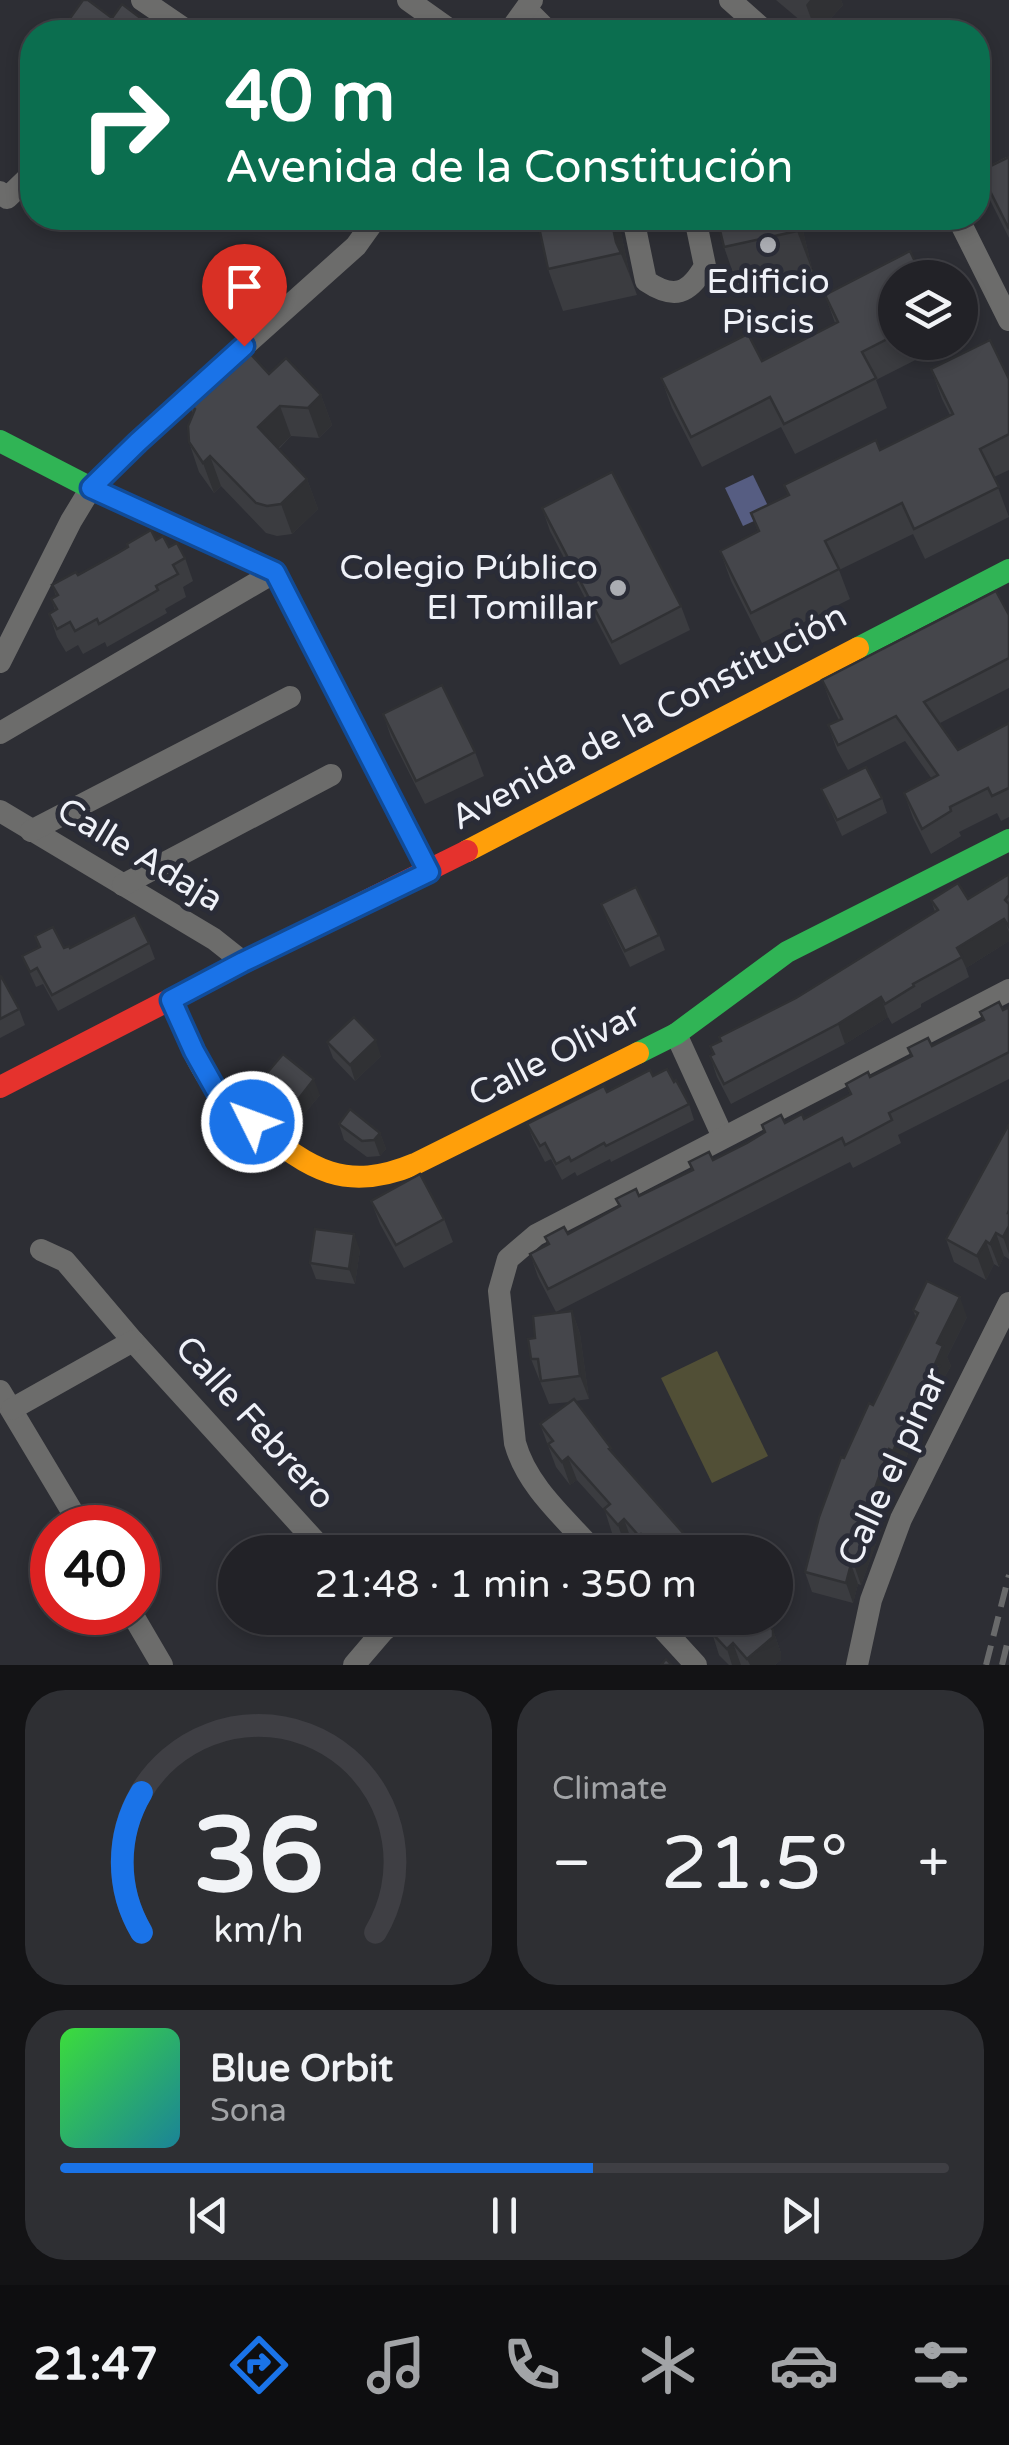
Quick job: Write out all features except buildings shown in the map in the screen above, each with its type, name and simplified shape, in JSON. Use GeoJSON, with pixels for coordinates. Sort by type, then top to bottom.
{"type":"FeatureCollection","features":[{"type":"Feature","properties":{"kind":"street"},"geometry":{"type":"LineString","coordinates":[[142,0],[171,20]]}},
{"type":"Feature","properties":{"kind":"street"},"geometry":{"type":"LineString","coordinates":[[408,0],[436,20]]}},
{"type":"Feature","properties":{"kind":"street"},"geometry":{"type":"LineString","coordinates":[[730,0],[752,20]]}},
{"type":"Feature","properties":{"kind":"street"},"geometry":{"type":"LineString","coordinates":[[0,192],[8,198],[20,186]]}},
{"type":"Feature","properties":{"kind":"street"},"geometry":{"type":"LineString","coordinates":[[0,662],[91,488],[356,246],[367,230]]}},
{"type":"Feature","properties":{"kind":"street"},"geometry":{"type":"LineString","coordinates":[[635,230],[646,281],[672,293],[687,290],[705,266],[698,230]]}},
{"type":"Feature","properties":{"kind":"street"},"geometry":{"type":"LineString","coordinates":[[964,230],[1009,320]]}},
{"type":"Feature","properties":{"kind":"street"},"geometry":{"type":"LineString","coordinates":[[0,441],[91,488],[275,572],[429,872]]}},
{"type":"Feature","properties":{"kind":"street","name":"Avenida de la Constitución"},"geometry":{"type":"LineString","coordinates":[[0,1086],[429,872],[1009,570]]}},
{"type":"Feature","properties":{"kind":"street"},"geometry":{"type":"LineString","coordinates":[[0,733],[275,572]]}},
{"type":"Feature","properties":{"kind":"street"},"geometry":{"type":"LineString","coordinates":[[31,831],[290,696]]}},
{"type":"Feature","properties":{"kind":"street"},"geometry":{"type":"LineString","coordinates":[[123,885],[331,775]]}},
{"type":"Feature","properties":{"kind":"street","name":"Calle Adaja"},"geometry":{"type":"LineString","coordinates":[[0,811],[214,939],[243,962]]}},
{"type":"Feature","properties":{"kind":"street","name":"Calle Olivar"},"geometry":{"type":"LineString","coordinates":[[171,1000],[217,1092],[285,1148],[315,1167],[352,1180],[388,1175],[676,1034],[787,952],[1009,840]]}},
{"type":"Feature","properties":{"kind":"street"},"geometry":{"type":"LineString","coordinates":[[580,1535],[534,1483],[520,1462],[515,1443],[499,1291],[508,1259],[536,1236],[1009,990]]}},
{"type":"Feature","properties":{"kind":"street"},"geometry":{"type":"LineString","coordinates":[[676,1034],[723,1137]]}},
{"type":"Feature","properties":{"kind":"street","name":"Calle Febrero"},"geometry":{"type":"LineString","coordinates":[[42,1250],[65,1261],[133,1342],[309,1535]]}},
{"type":"Feature","properties":{"kind":"street","name":"Calle el pinar"},"geometry":{"type":"LineString","coordinates":[[857,1665],[871,1600],[902,1519],[1009,1303]]}},
{"type":"Feature","properties":{"kind":"street","name":"Calle Febrero"},"geometry":{"type":"LineString","coordinates":[[6,1400],[133,1342]]}},
{"type":"Feature","properties":{"kind":"street"},"geometry":{"type":"LineString","coordinates":[[6,1400],[68,1505]]}},
{"type":"Feature","properties":{"kind":"street"},"geometry":{"type":"LineString","coordinates":[[144,1635],[162,1665]]}},
{"type":"Feature","properties":{"kind":"street"},"geometry":{"type":"LineString","coordinates":[[354,1665],[377,1635]]}},
{"type":"Feature","properties":{"kind":"street"},"geometry":{"type":"LineString","coordinates":[[669,1635],[696,1665]]}},
{"type":"Feature","properties":{"kind":"shaded area"},"geometry":{"type":"Polygon","coordinates":[[[717,1351],[768,1456],[712,1483],[661,1378],[717,1351]]]}},
{"type":"Feature","properties":{"kind":"water"},"geometry":{"type":"Polygon","coordinates":[[[753,475],[768,506],[765,516],[743,526],[725,488],[753,475]]]}},
{"type":"Feature","properties":{"kind":"railway"},"geometry":{"type":"LineString","coordinates":[[986,1665],[1009,1575]]}},
{"type":"Feature","properties":{"kind":"railway"},"geometry":{"type":"LineString","coordinates":[[1002,1665],[1009,1636]]}},
{"type":"Feature","properties":{"kind":"traffic: fast"},"geometry":{"type":"LineString","coordinates":[[0,441],[91,488],[275,572],[429,871]]}},
{"type":"Feature","properties":{"kind":"traffic: fast"},"geometry":{"type":"LineString","coordinates":[[858,648],[1009,570]]}},
{"type":"Feature","properties":{"kind":"traffic: fast"},"geometry":{"type":"LineString","coordinates":[[638,1053],[676,1034],[787,952],[1009,840]]}},
{"type":"Feature","properties":{"kind":"traffic: slow"},"geometry":{"type":"LineString","coordinates":[[467,851],[858,648]]}},
{"type":"Feature","properties":{"kind":"traffic: slow"},"geometry":{"type":"LineString","coordinates":[[171,1000],[202,1068],[225,1099],[294,1154],[312,1165],[349,1176],[369,1176],[415,1164],[638,1053]]}},
{"type":"Feature","properties":{"kind":"traffic: jam"},"geometry":{"type":"LineString","coordinates":[[0,1087],[467,851]]}},
{"type":"Feature","properties":{"kind":"place","name":"Edificio Piscis"},"geometry":{"type":"Point","coordinates":[768,245]}},
{"type":"Feature","properties":{"kind":"place","name":"Colegio Público El Tomillar"},"geometry":{"type":"Point","coordinates":[618,588]}},
{"type":"Feature","properties":{"kind":"route"},"geometry":{"type":"LineString","coordinates":[[244,346],[91,488],[275,572],[429,872],[171,1000],[217,1092],[252,1122]]}}]}
